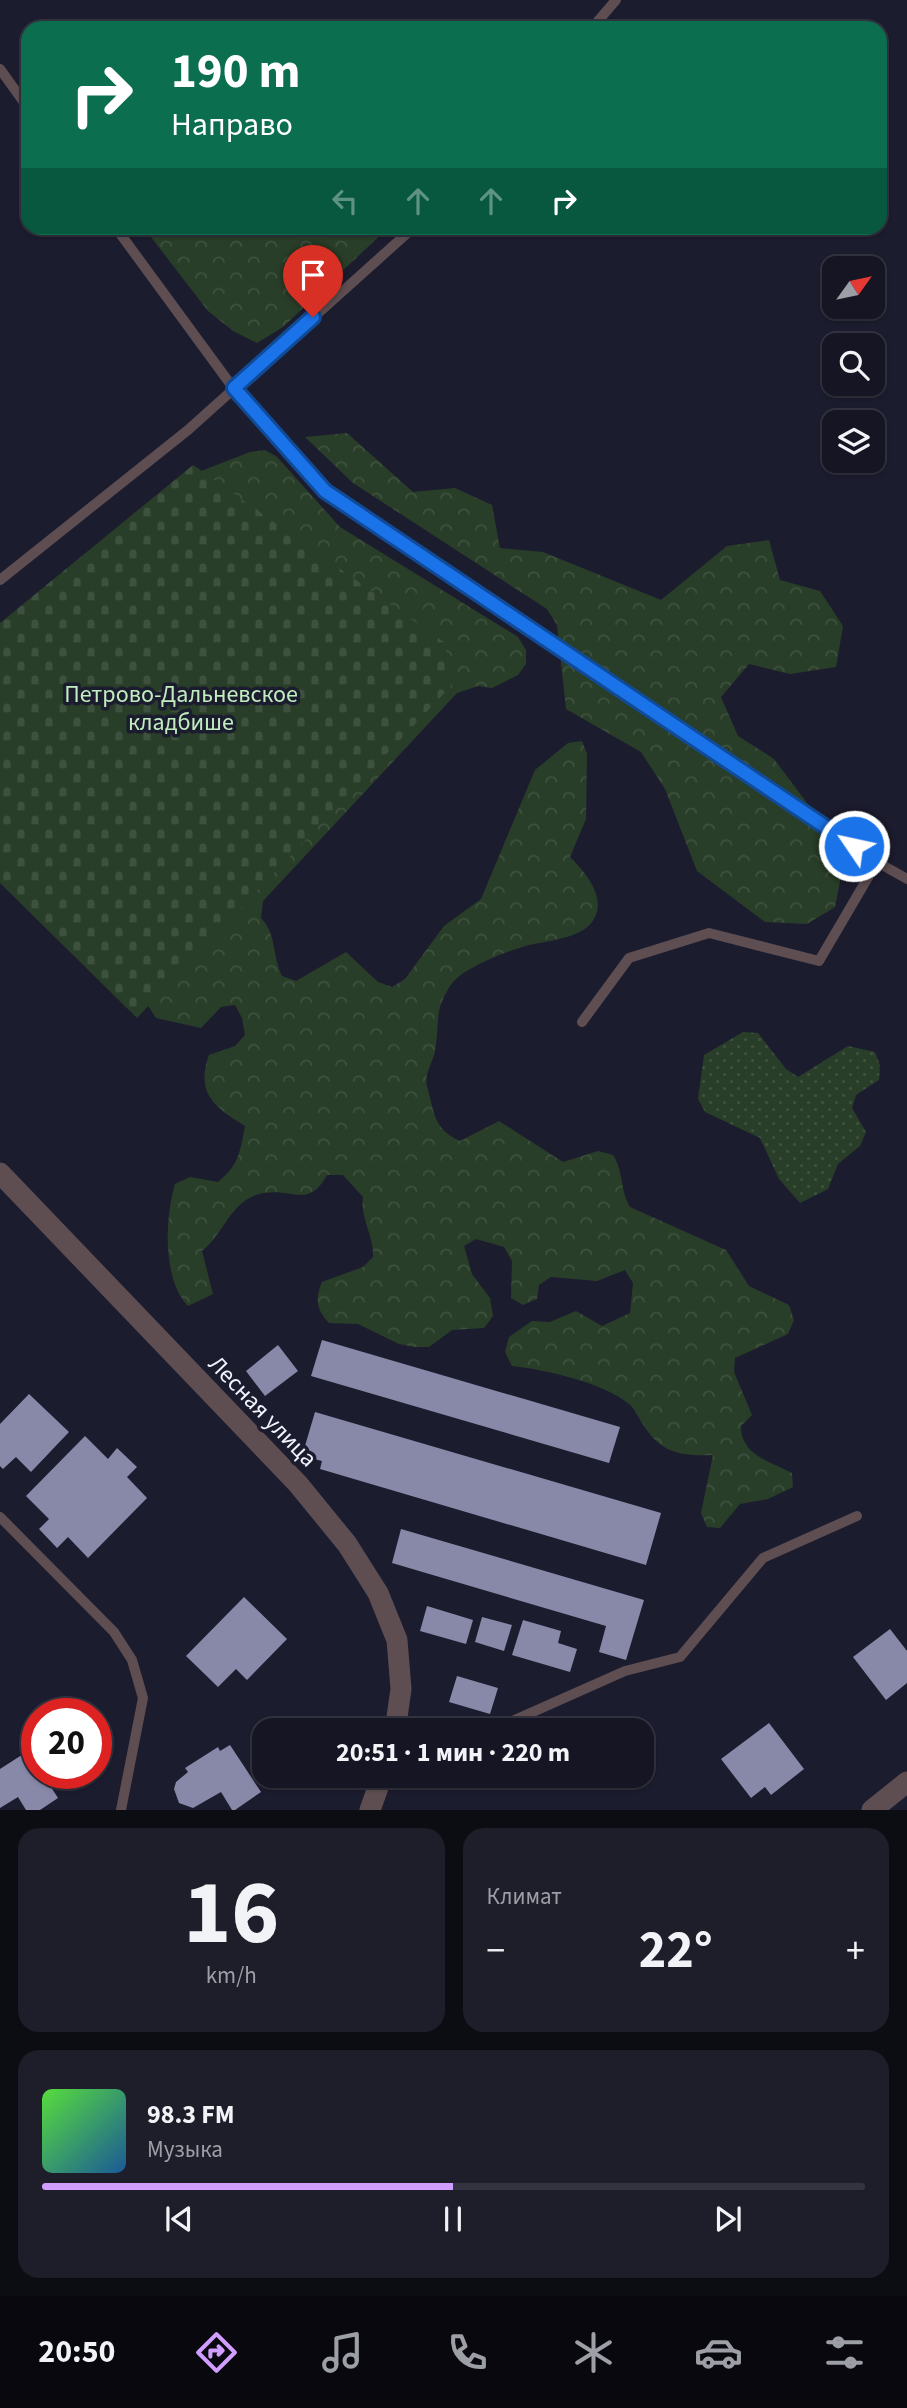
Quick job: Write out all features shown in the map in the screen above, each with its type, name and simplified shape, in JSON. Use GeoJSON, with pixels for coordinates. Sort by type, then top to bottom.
{"type":"FeatureCollection","features":[{"type":"Feature","properties":{"kind":"street","name":"Лесная улица"},"geometry":{"type":"LineString","coordinates":[[0,1173],[298,1484],[347,1544],[378,1593],[397,1640],[401,1689],[397,1718]]}},
{"type":"Feature","properties":{"kind":"street"},"geometry":{"type":"LineString","coordinates":[[872,1810],[907,1782]]}},
{"type":"Feature","properties":{"kind":"street"},"geometry":{"type":"LineString","coordinates":[[370,1810],[381,1788]]}},
{"type":"Feature","properties":{"kind":"lane"},"geometry":{"type":"LineString","coordinates":[[598,21],[616,0]]}},
{"type":"Feature","properties":{"kind":"lane"},"geometry":{"type":"LineString","coordinates":[[0,69],[21,98]]}},
{"type":"Feature","properties":{"kind":"lane"},"geometry":{"type":"LineString","coordinates":[[121,235],[234,388],[325,491],[877,862],[907,879]]}},
{"type":"Feature","properties":{"kind":"lane"},"geometry":{"type":"LineString","coordinates":[[0,580],[188,430],[405,235]]}},
{"type":"Feature","properties":{"kind":"lane"},"geometry":{"type":"LineString","coordinates":[[582,1021],[629,958],[709,933],[819,961],[877,862]]}},
{"type":"Feature","properties":{"kind":"lane"},"geometry":{"type":"LineString","coordinates":[[0,1517],[114,1632],[132,1660],[143,1698],[121,1810]]}},
{"type":"Feature","properties":{"kind":"lane"},"geometry":{"type":"LineString","coordinates":[[519,1718],[625,1671],[680,1657],[762,1558],[857,1517]]}},
{"type":"Feature","properties":{"kind":"green space"},"geometry":{"type":"Polygon","coordinates":[[[149,235],[381,235],[283,327],[257,343],[233,331],[208,311],[149,235]]]}},
{"type":"Feature","properties":{"kind":"green space"},"geometry":{"type":"Polygon","coordinates":[[[347,433],[413,492],[455,488],[492,505],[500,548],[543,552],[661,600],[727,546],[769,540],[780,580],[820,591],[843,626],[836,667],[790,674],[749,664],[721,697],[738,736],[774,759],[825,827],[843,865],[835,907],[807,924],[765,922],[697,871],[665,789],[641,752],[566,709],[557,625],[547,609],[353,483],[305,437],[347,433]]]}},
{"type":"Feature","properties":{"kind":"green space"},"geometry":{"type":"Polygon","coordinates":[[[265,450],[277,457],[340,527],[518,637],[526,650],[526,664],[518,675],[492,688],[478,686],[457,693],[263,901],[261,918],[270,931],[282,976],[296,981],[346,952],[378,982],[392,987],[405,979],[444,926],[481,899],[535,770],[568,743],[582,741],[587,754],[586,819],[570,857],[593,886],[598,904],[597,913],[582,931],[507,952],[472,968],[454,981],[440,1007],[435,1051],[427,1084],[440,1126],[460,1141],[499,1121],[563,1162],[598,1151],[613,1155],[630,1207],[726,1250],[749,1286],[789,1305],[794,1320],[788,1334],[735,1358],[734,1372],[752,1415],[741,1426],[746,1444],[758,1456],[792,1473],[793,1487],[768,1499],[740,1504],[720,1528],[707,1527],[701,1513],[713,1455],[682,1454],[666,1448],[651,1435],[631,1406],[618,1396],[573,1378],[512,1366],[505,1352],[509,1337],[532,1321],[550,1322],[576,1311],[602,1326],[630,1313],[633,1283],[625,1270],[597,1281],[551,1277],[539,1285],[537,1299],[523,1305],[511,1298],[512,1261],[504,1247],[476,1239],[464,1246],[472,1274],[490,1298],[493,1316],[484,1328],[452,1330],[429,1347],[414,1347],[399,1344],[358,1324],[329,1323],[318,1304],[322,1282],[363,1267],[373,1257],[373,1249],[363,1213],[363,1197],[343,1175],[327,1175],[320,1185],[306,1194],[264,1193],[253,1196],[236,1209],[202,1251],[213,1294],[188,1306],[174,1280],[168,1248],[168,1230],[175,1184],[190,1177],[218,1182],[238,1157],[245,1126],[217,1106],[210,1098],[204,1080],[209,1055],[235,1046],[245,1035],[242,1018],[235,1005],[221,1007],[201,1028],[156,1018],[142,996],[196,473],[250,452],[265,450]]]}},
{"type":"Feature","properties":{"kind":"green space","name":"Петрово-Дальневское кладбише"},"geometry":{"type":"Polygon","coordinates":[[[193,465],[445,643],[451,686],[137,1018],[0,883],[0,623],[193,465]]]}},
{"type":"Feature","properties":{"kind":"green space"},"geometry":{"type":"Polygon","coordinates":[[[743,1032],[758,1033],[786,1069],[798,1077],[848,1046],[875,1052],[880,1065],[879,1080],[856,1095],[852,1108],[866,1132],[860,1146],[838,1164],[828,1189],[800,1203],[779,1179],[760,1138],[705,1112],[698,1099],[704,1055],[743,1032]]]}},
{"type":"Feature","properties":{"kind":"building"},"geometry":{"type":"Polygon","coordinates":[[[322,1340],[620,1427],[609,1463],[311,1376],[322,1340]]]}},
{"type":"Feature","properties":{"kind":"building"},"geometry":{"type":"Polygon","coordinates":[[[278,1345],[298,1371],[265,1396],[246,1371],[278,1345]]]}},
{"type":"Feature","properties":{"kind":"building"},"geometry":{"type":"Polygon","coordinates":[[[29,1394],[69,1432],[31,1472],[16,1457],[3,1469],[0,1466],[0,1424],[29,1394]]]}},
{"type":"Feature","properties":{"kind":"building"},"geometry":{"type":"Polygon","coordinates":[[[315,1412],[661,1513],[646,1565],[320,1469],[322,1461],[302,1456],[315,1412]]]}},
{"type":"Feature","properties":{"kind":"building"},"geometry":{"type":"Polygon","coordinates":[[[85,1436],[108,1459],[117,1448],[137,1467],[127,1477],[147,1498],[88,1558],[68,1537],[57,1548],[39,1529],[49,1519],[26,1496],[85,1436]]]}},
{"type":"Feature","properties":{"kind":"building"},"geometry":{"type":"Polygon","coordinates":[[[401,1529],[644,1600],[626,1660],[599,1652],[606,1626],[392,1563],[401,1529]]]}},
{"type":"Feature","properties":{"kind":"building"},"geometry":{"type":"Polygon","coordinates":[[[244,1597],[287,1639],[247,1680],[236,1669],[218,1687],[186,1656],[244,1597]]]}},
{"type":"Feature","properties":{"kind":"building"},"geometry":{"type":"Polygon","coordinates":[[[427,1606],[473,1620],[466,1644],[420,1631],[427,1606]]]}},
{"type":"Feature","properties":{"kind":"building"},"geometry":{"type":"Polygon","coordinates":[[[482,1617],[512,1625],[504,1651],[475,1642],[482,1617]]]}},
{"type":"Feature","properties":{"kind":"building"},"geometry":{"type":"Polygon","coordinates":[[[523,1620],[561,1631],[558,1643],[577,1649],[570,1672],[512,1655],[523,1620]]]}},
{"type":"Feature","properties":{"kind":"building"},"geometry":{"type":"Polygon","coordinates":[[[890,1629],[907,1651],[907,1683],[886,1700],[853,1657],[890,1629]]]}},
{"type":"Feature","properties":{"kind":"building"},"geometry":{"type":"Polygon","coordinates":[[[457,1676],[498,1688],[490,1714],[449,1702],[457,1676]]]}},
{"type":"Feature","properties":{"kind":"building"},"geometry":{"type":"Polygon","coordinates":[[[769,1723],[804,1769],[771,1795],[765,1787],[751,1798],[721,1759],[769,1723]]]}},
{"type":"Feature","properties":{"kind":"building"},"geometry":{"type":"Polygon","coordinates":[[[230,1745],[252,1778],[252,1788],[258,1788],[261,1792],[235,1810],[232,1810],[221,1792],[193,1808],[179,1803],[174,1789],[176,1782],[188,1772],[185,1768],[218,1747],[220,1751],[230,1745]]]}},
{"type":"Feature","properties":{"kind":"building"},"geometry":{"type":"Polygon","coordinates":[[[21,1756],[21,1789],[52,1789],[58,1798],[40,1810],[26,1810],[18,1797],[0,1808],[0,1769],[21,1756]]]}},
{"type":"Feature","properties":{"kind":"route"},"geometry":{"type":"LineString","coordinates":[[313,317],[234,388],[325,491],[854,846]]}}]}
